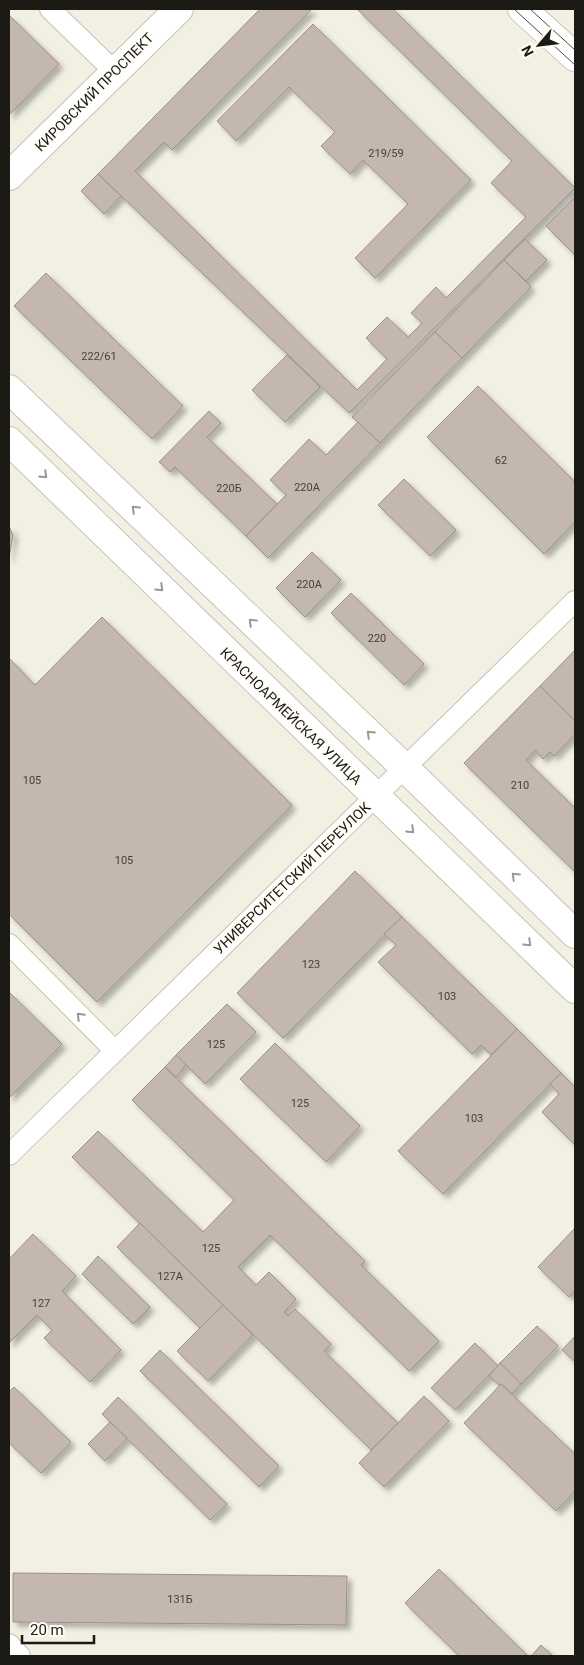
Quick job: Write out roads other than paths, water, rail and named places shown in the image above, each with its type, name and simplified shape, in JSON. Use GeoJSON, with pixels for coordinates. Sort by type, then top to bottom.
{"type":"FeatureCollection","features":[{"type":"Feature","properties":{"kind":"main road","name":"КИРОВСКИЙ ПРОСПЕКТ"},"geometry":{"type":"LineString","coordinates":[[9,176],[179,9]]}},
{"type":"Feature","properties":{"kind":"main road"},"geometry":{"type":"LineString","coordinates":[[522,9],[575,57]]}},
{"type":"Feature","properties":{"kind":"main road"},"geometry":{"type":"LineString","coordinates":[[9,389],[405,768],[575,934]]}},
{"type":"Feature","properties":{"kind":"main road","name":"КРАСНОАРМЕЙСКАЯ УЛИЦА"},"geometry":{"type":"LineString","coordinates":[[9,441],[575,989]]}},
{"type":"Feature","properties":{"kind":"street"},"geometry":{"type":"LineString","coordinates":[[50,9],[115,72]]}},
{"type":"Feature","properties":{"kind":"street","name":"УНИВЕРСИТЕТСКИЙ ПЕРЕУЛОК"},"geometry":{"type":"LineString","coordinates":[[11,1148],[376,797],[575,601]]}},
{"type":"Feature","properties":{"kind":"street"},"geometry":{"type":"LineString","coordinates":[[9,944],[114,1050]]}},
{"type":"Feature","properties":{"kind":"street"},"geometry":{"type":"LineString","coordinates":[[9,1644],[20,1656]]}},
{"type":"Feature","properties":{"kind":"tram line"},"geometry":{"type":"LineString","coordinates":[[514,9],[575,65]]}},
{"type":"Feature","properties":{"kind":"tram line"},"geometry":{"type":"LineString","coordinates":[[530,9],[575,50]]}}]}
